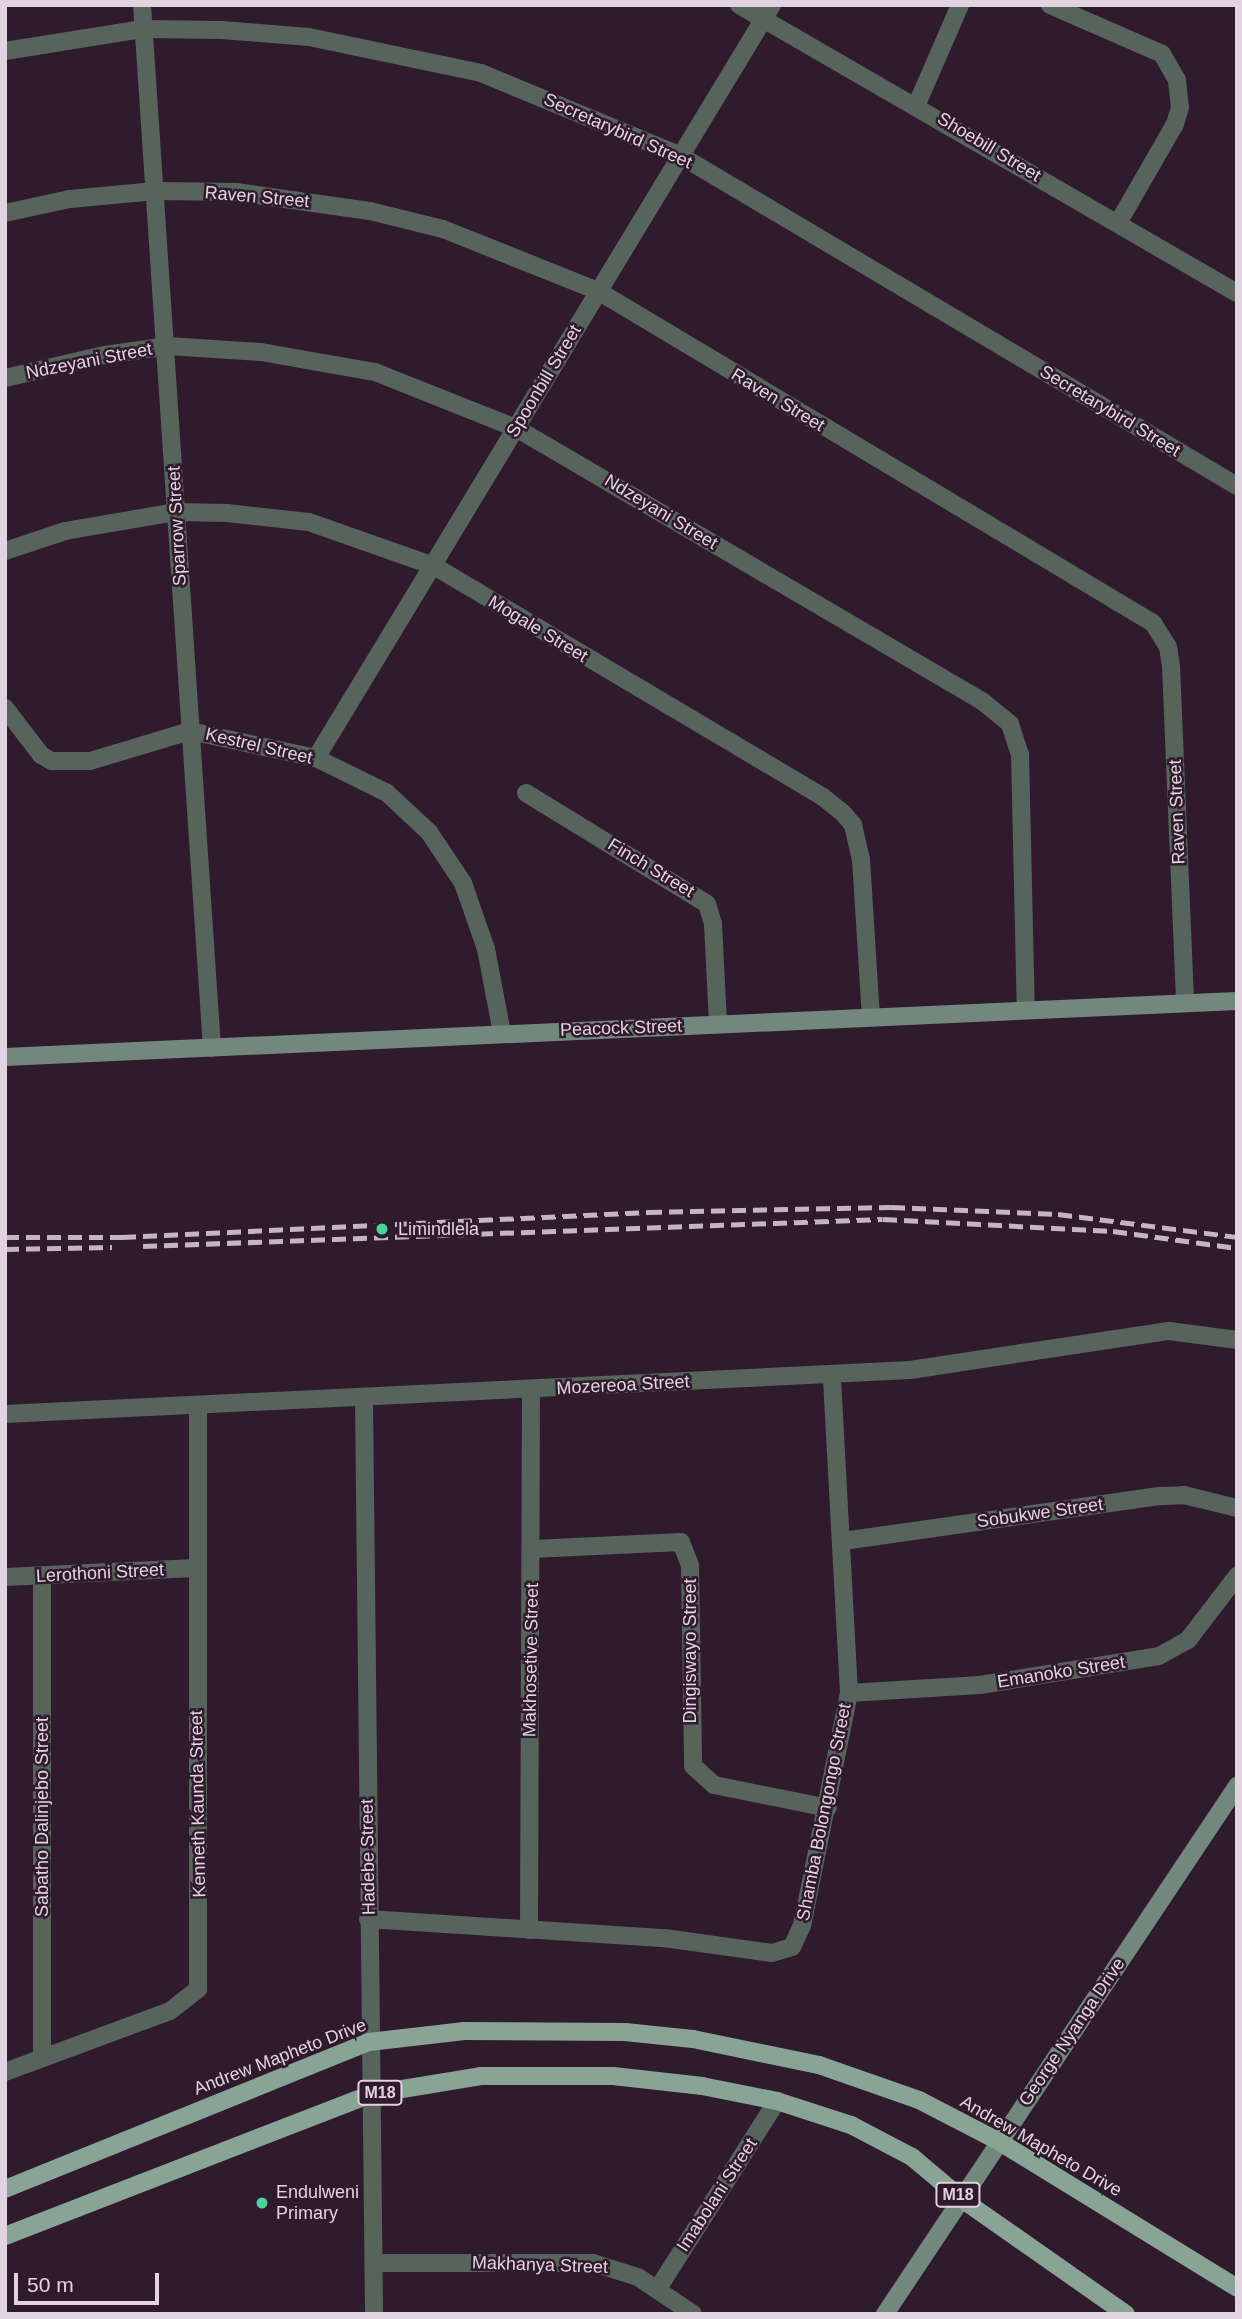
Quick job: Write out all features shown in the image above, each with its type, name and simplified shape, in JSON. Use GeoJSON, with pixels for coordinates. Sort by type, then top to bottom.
{"type":"FeatureCollection","features":[{"type":"Feature","properties":{"kind":"main road","name":"Andrew Mapheto Drive"},"geometry":{"type":"LineString","coordinates":[[5,2189],[369,2042],[534,2029],[693,2039],[819,2064],[867,2080],[1000,2142],[1237,2288]]}},
{"type":"Feature","properties":{"kind":"main road","name":"M18"},"geometry":{"type":"LineString","coordinates":[[5,2236],[372,2094],[481,2076],[546,2075],[702,2086],[777,2101],[851,2125],[912,2157],[963,2200],[1126,2314]]}},
{"type":"Feature","properties":{"kind":"street","name":"Sparrow Street"},"geometry":{"type":"LineString","coordinates":[[142,5],[168,346],[176,512],[212,1048]]}},
{"type":"Feature","properties":{"kind":"street","name":"Shoebill Street"},"geometry":{"type":"LineString","coordinates":[[739,5],[769,11],[917,104],[1237,293]]}},
{"type":"Feature","properties":{"kind":"street"},"geometry":{"type":"LineString","coordinates":[[917,104],[960,5]]}},
{"type":"Feature","properties":{"kind":"street"},"geometry":{"type":"LineString","coordinates":[[1050,5],[1162,54],[1177,80],[1181,107],[1175,124],[1118,223]]}},
{"type":"Feature","properties":{"kind":"street","name":"Spoonbill Street"},"geometry":{"type":"LineString","coordinates":[[316,758],[435,566],[598,291],[769,11]]}},
{"type":"Feature","properties":{"kind":"street","name":"Secretarybird Street"},"geometry":{"type":"LineString","coordinates":[[5,51],[143,29],[309,37],[438,61],[583,113],[681,156],[1237,486]]}},
{"type":"Feature","properties":{"kind":"street","name":"Raven Street"},"geometry":{"type":"LineString","coordinates":[[5,213],[70,199],[156,191],[289,197],[370,211],[443,229],[598,291],[1135,612],[1163,635],[1171,666],[1185,1002]]}},
{"type":"Feature","properties":{"kind":"street","name":"Ndzeyani Street"},"geometry":{"type":"LineString","coordinates":[[5,378],[105,355],[168,346],[261,352],[375,372],[516,428],[982,701],[1010,724],[1020,754],[1026,1009]]}},
{"type":"Feature","properties":{"kind":"street","name":"Mogale Street"},"geometry":{"type":"LineString","coordinates":[[5,551],[65,531],[176,512],[309,522],[435,566],[823,797],[843,813],[853,825],[861,859],[871,1016]]}},
{"type":"Feature","properties":{"kind":"street","name":"Kestrel Street"},"geometry":{"type":"LineString","coordinates":[[5,708],[41,755],[65,763],[90,761],[190,731],[316,758],[387,793],[429,832],[448,857],[475,913],[502,1033]]}},
{"type":"Feature","properties":{"kind":"street","name":"Finch Street"},"geometry":{"type":"LineString","coordinates":[[526,793],[707,904],[713,924],[718,1024]]}},
{"type":"Feature","properties":{"kind":"street","name":"Peacock Street"},"geometry":{"type":"LineString","coordinates":[[5,1056],[1237,1000]]}},
{"type":"Feature","properties":{"kind":"street","name":"Mozereoa Street"},"geometry":{"type":"LineString","coordinates":[[5,1414],[364,1400],[832,1375],[942,1367],[1169,1331],[1237,1340]]}},
{"type":"Feature","properties":{"kind":"street","name":"Shamba Bolongongo Street"},"geometry":{"type":"LineString","coordinates":[[369,1919],[783,1952],[797,1939],[828,1808],[849,1693],[843,1541],[832,1375]]}},
{"type":"Feature","properties":{"kind":"street","name":"Makhosetive Street"},"geometry":{"type":"LineString","coordinates":[[528,1930],[531,1390]]}},
{"type":"Feature","properties":{"kind":"street","name":"Hadebe Street"},"geometry":{"type":"LineString","coordinates":[[364,1400],[374,2314]]}},
{"type":"Feature","properties":{"kind":"street","name":"Kenneth Kaunda Street"},"geometry":{"type":"LineString","coordinates":[[5,2072],[170,2011],[198,1989],[195,1568],[198,1407]]}},
{"type":"Feature","properties":{"kind":"street","name":"Sobukwe Street"},"geometry":{"type":"LineString","coordinates":[[843,1541],[1161,1496],[1184,1495],[1237,1508]]}},
{"type":"Feature","properties":{"kind":"street","name":"Dingiswayo Street"},"geometry":{"type":"LineString","coordinates":[[532,1549],[681,1542],[690,1566],[693,1766],[714,1785],[828,1808]]}},
{"type":"Feature","properties":{"kind":"street","name":"Lerothoni Street"},"geometry":{"type":"LineString","coordinates":[[5,1577],[195,1568]]}},
{"type":"Feature","properties":{"kind":"street","name":"Sabatho Dalinjebo Street"},"geometry":{"type":"LineString","coordinates":[[41,1576],[42,2057]]}},
{"type":"Feature","properties":{"kind":"street","name":"Emanoko Street"},"geometry":{"type":"LineString","coordinates":[[849,1693],[979,1685],[1159,1656],[1188,1640],[1237,1576]]}},
{"type":"Feature","properties":{"kind":"street","name":"George Nyanga Drive"},"geometry":{"type":"LineString","coordinates":[[885,2314],[1237,1786]]}},
{"type":"Feature","properties":{"kind":"street","name":"Imabolani Street"},"geometry":{"type":"LineString","coordinates":[[657,2290],[777,2101]]}},
{"type":"Feature","properties":{"kind":"street","name":"Makhanya Street"},"geometry":{"type":"LineString","coordinates":[[374,2263],[593,2263],[616,2267],[693,2314]]}},
{"type":"Feature","properties":{"kind":"railway"},"geometry":{"type":"LineString","coordinates":[[5,1237],[122,1237],[648,1212],[891,1207],[1058,1214],[1237,1237]]}},
{"type":"Feature","properties":{"kind":"railway"},"geometry":{"type":"LineString","coordinates":[[143,1246],[883,1219],[1113,1231],[1237,1248]]}},
{"type":"Feature","properties":{"kind":"railway"},"geometry":{"type":"LineString","coordinates":[[5,1249],[112,1247]]}},
{"type":"Feature","properties":{"kind":"place","name":"Limindlela"},"geometry":{"type":"Point","coordinates":[382,1229]}},
{"type":"Feature","properties":{"kind":"place","name":"Endulweni Primary"},"geometry":{"type":"Point","coordinates":[262,2203]}}]}
